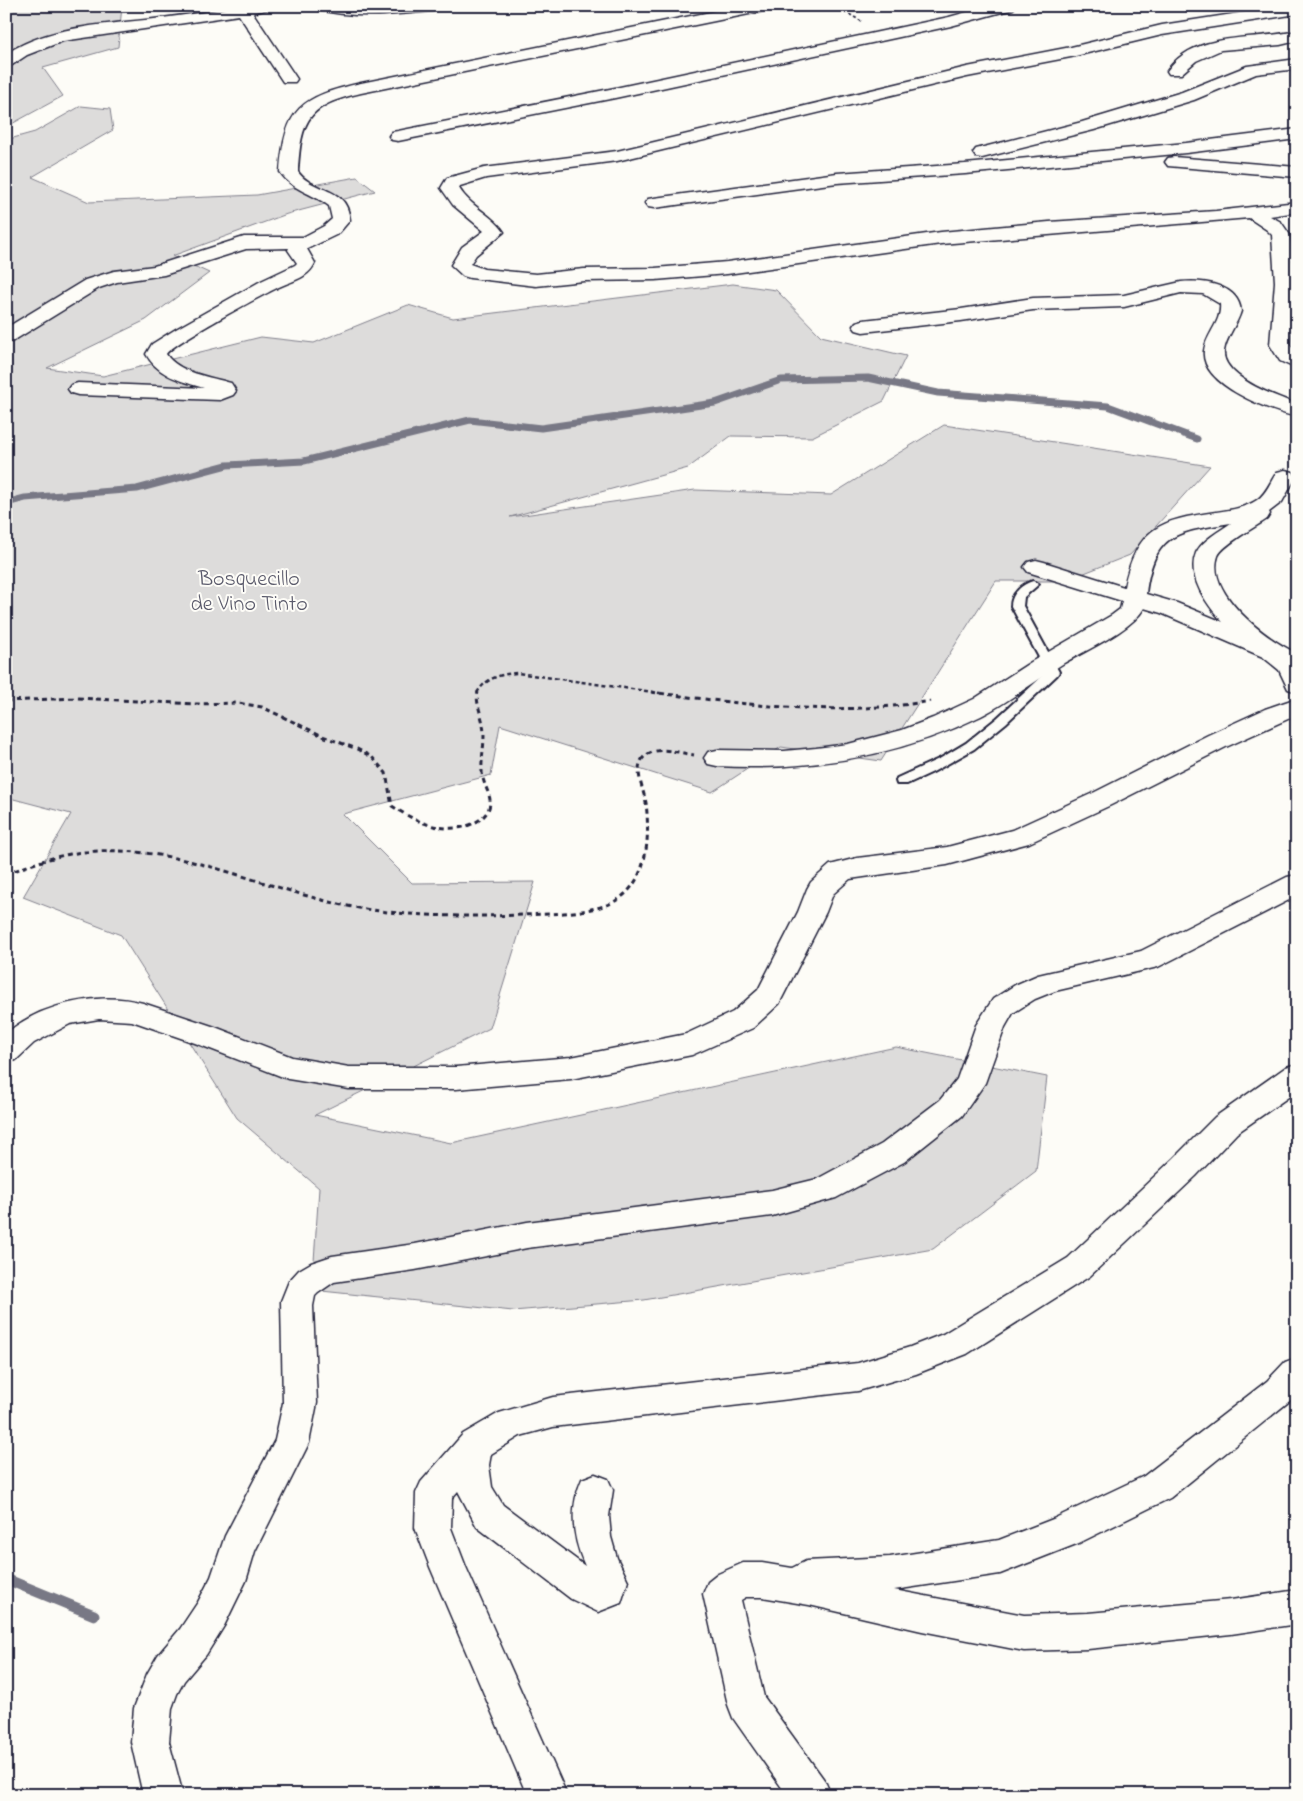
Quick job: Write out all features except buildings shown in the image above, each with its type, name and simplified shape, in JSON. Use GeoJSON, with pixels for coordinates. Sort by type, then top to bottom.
{"type":"FeatureCollection","features":[{"type":"Feature","properties":{"kind":"street"},"geometry":{"type":"LineString","coordinates":[[6,62],[15,54],[34,44],[63,37],[263,6]]}},
{"type":"Feature","properties":{"kind":"street"},"geometry":{"type":"LineString","coordinates":[[320,6],[340,11],[369,12],[432,6]]}},
{"type":"Feature","properties":{"kind":"street"},"geometry":{"type":"LineString","coordinates":[[6,337],[92,284],[114,278],[157,271],[244,244],[303,242],[331,230],[341,220],[342,212],[338,203],[328,196],[300,184],[292,178],[289,172],[296,125],[308,110],[318,102],[341,93],[385,83],[764,6]]}},
{"type":"Feature","properties":{"kind":"street"},"geometry":{"type":"LineString","coordinates":[[398,136],[808,51],[1008,6]]}},
{"type":"Feature","properties":{"kind":"street"},"geometry":{"type":"LineString","coordinates":[[1297,9],[1172,28],[1062,54],[967,72],[618,156],[484,173],[453,182],[450,188],[454,198],[490,225],[495,232],[469,251],[460,265],[470,272],[484,275],[536,280],[584,275],[634,276],[727,268],[941,238],[1049,228],[1216,217],[1297,207]]}},
{"type":"Feature","properties":{"kind":"street"},"geometry":{"type":"LineString","coordinates":[[242,10],[289,79]]}},
{"type":"Feature","properties":{"kind":"street"},"geometry":{"type":"LineString","coordinates":[[1175,70],[1197,52],[1210,46],[1297,36]]}},
{"type":"Feature","properties":{"kind":"street"},"geometry":{"type":"LineString","coordinates":[[940,171],[942,165],[946,162],[1088,126],[1188,96],[1253,69],[1297,64]]}},
{"type":"Feature","properties":{"kind":"street"},"geometry":{"type":"LineString","coordinates":[[1231,79],[1252,80],[1297,75]]}},
{"type":"Feature","properties":{"kind":"street"},"geometry":{"type":"LineString","coordinates":[[654,203],[837,178],[940,171],[1226,144],[1297,134]]}},
{"type":"Feature","properties":{"kind":"street"},"geometry":{"type":"LineString","coordinates":[[1100,156],[1297,172]]}},
{"type":"Feature","properties":{"kind":"street"},"geometry":{"type":"LineString","coordinates":[[1252,212],[1274,226],[1280,235],[1285,282],[1280,345],[1287,357],[1297,363]]}},
{"type":"Feature","properties":{"kind":"street"},"geometry":{"type":"LineString","coordinates":[[78,389],[202,394],[224,393],[226,391],[224,387],[170,369],[158,360],[156,354],[159,348],[268,285],[303,269],[306,264],[297,250],[303,242]]}},
{"type":"Feature","properties":{"kind":"street"},"geometry":{"type":"LineString","coordinates":[[863,326],[963,315],[1035,304],[1128,300],[1183,287],[1202,288],[1218,293],[1230,305],[1227,323],[1213,351],[1216,364],[1220,370],[1261,398],[1297,411]]}},
{"type":"Feature","properties":{"kind":"street"},"geometry":{"type":"LineString","coordinates":[[717,758],[799,759],[865,750],[905,738],[973,710],[1126,615],[1131,609],[1135,598],[1135,591],[1149,546],[1160,534],[1176,526],[1236,515],[1258,508],[1274,497],[1285,478]]}},
{"type":"Feature","properties":{"kind":"street"},"geometry":{"type":"LineString","coordinates":[[1258,508],[1259,513],[1257,517],[1217,543],[1207,554],[1206,572],[1215,599],[1232,618],[1273,652],[1293,672],[1297,684]]}},
{"type":"Feature","properties":{"kind":"street"},"geometry":{"type":"LineString","coordinates":[[1035,575],[1135,598],[1169,608],[1297,662]]}},
{"type":"Feature","properties":{"kind":"street"},"geometry":{"type":"LineString","coordinates":[[6,1052],[24,1036],[63,1015],[99,1008],[133,1011],[205,1035],[288,1068],[349,1078],[456,1078],[571,1068],[692,1044],[743,1020],[769,997],[812,912],[821,889],[840,872],[856,867],[947,856],[1020,837],[1102,799],[1274,714],[1297,706]]}},
{"type":"Feature","properties":{"kind":"street"},"geometry":{"type":"LineString","coordinates":[[163,1795],[150,1742],[152,1708],[170,1668],[193,1642],[211,1614],[228,1581],[238,1548],[297,1430],[299,1408],[297,1302],[301,1290],[309,1281],[319,1274],[332,1269],[415,1257],[527,1235],[772,1202],[825,1189],[893,1153],[950,1108],[970,1083],[992,1026],[1003,1006],[1025,992],[1048,982],[1148,960],[1297,884]]}},
{"type":"Feature","properties":{"kind":"street"},"geometry":{"type":"LineString","coordinates":[[548,1795],[448,1568],[433,1528],[434,1493],[475,1445],[511,1424],[553,1412],[858,1377],[916,1360],[955,1344],[1078,1267],[1185,1167],[1226,1125],[1297,1075]]}},
{"type":"Feature","properties":{"kind":"street"},"geometry":{"type":"LineString","coordinates":[[811,1795],[747,1705],[721,1594],[743,1580],[890,1574],[1000,1557],[1066,1531],[1157,1487],[1279,1391],[1297,1372]]}},
{"type":"Feature","properties":{"kind":"street"},"geometry":{"type":"LineString","coordinates":[[475,1445],[471,1465],[475,1490],[490,1516],[539,1555],[593,1594],[598,1595],[608,1591],[610,1581],[595,1551],[591,1537],[591,1506],[595,1490]]}},
{"type":"Feature","properties":{"kind":"street"},"geometry":{"type":"LineString","coordinates":[[762,1580],[809,1588],[922,1614],[1024,1632],[1088,1631],[1231,1617],[1297,1607]]}},
{"type":"Feature","properties":{"kind":"lane"},"geometry":{"type":"LineString","coordinates":[[902,782],[946,761],[991,730],[1051,675],[1053,669],[1040,652],[1031,632],[1016,610],[1016,602],[1020,594],[1035,575]]}},
{"type":"Feature","properties":{"kind":"path"},"geometry":{"type":"LineString","coordinates":[[6,701],[64,697],[204,705],[230,702],[256,705],[363,751],[385,771],[392,806],[420,822],[454,829],[475,823],[488,812],[490,798],[486,792],[481,772],[483,726],[477,694],[486,682],[503,674],[524,673],[720,702],[789,710],[885,708],[939,699]]}},
{"type":"Feature","properties":{"kind":"path"},"geometry":{"type":"LineString","coordinates":[[6,874],[32,864],[74,853],[96,850],[141,851],[206,865],[308,897],[401,913],[495,917],[596,910],[607,907],[626,897],[634,888],[643,862],[648,824],[641,780],[640,765],[642,760],[653,753],[667,750],[717,758]]}},
{"type":"Feature","properties":{"kind":"green space"},"geometry":{"type":"Polygon","coordinates":[[[6,6],[122,6],[118,47],[43,68],[63,96],[6,127],[6,6]]]}},
{"type":"Feature","properties":{"kind":"green space","name":"Bosquecillo de Vino Tinto"},"geometry":{"type":"Polygon","coordinates":[[[81,106],[110,109],[113,130],[32,177],[89,202],[257,195],[357,177],[375,191],[287,214],[172,256],[209,273],[146,320],[47,368],[103,376],[261,337],[314,343],[408,305],[453,318],[733,284],[776,290],[821,336],[906,356],[884,401],[812,437],[731,436],[688,468],[510,517],[695,490],[831,495],[944,425],[1210,466],[1130,555],[1064,581],[996,581],[881,761],[781,747],[712,792],[500,725],[491,775],[343,814],[412,883],[535,882],[490,1028],[315,1115],[451,1143],[896,1047],[1047,1077],[1036,1171],[933,1249],[644,1300],[513,1311],[312,1290],[319,1188],[237,1118],[121,935],[23,897],[71,814],[6,797],[6,140],[35,132],[81,106]]]}},
{"type":"Feature","properties":{"kind":"waterway"},"geometry":{"type":"LineString","coordinates":[[6,503],[25,498],[137,489],[227,465],[304,461],[470,420],[541,428],[715,403],[781,380],[868,378],[938,393],[1108,406],[1197,439]]}},
{"type":"Feature","properties":{"kind":"waterway"},"geometry":{"type":"LineString","coordinates":[[6,1579],[94,1615]]}}]}
